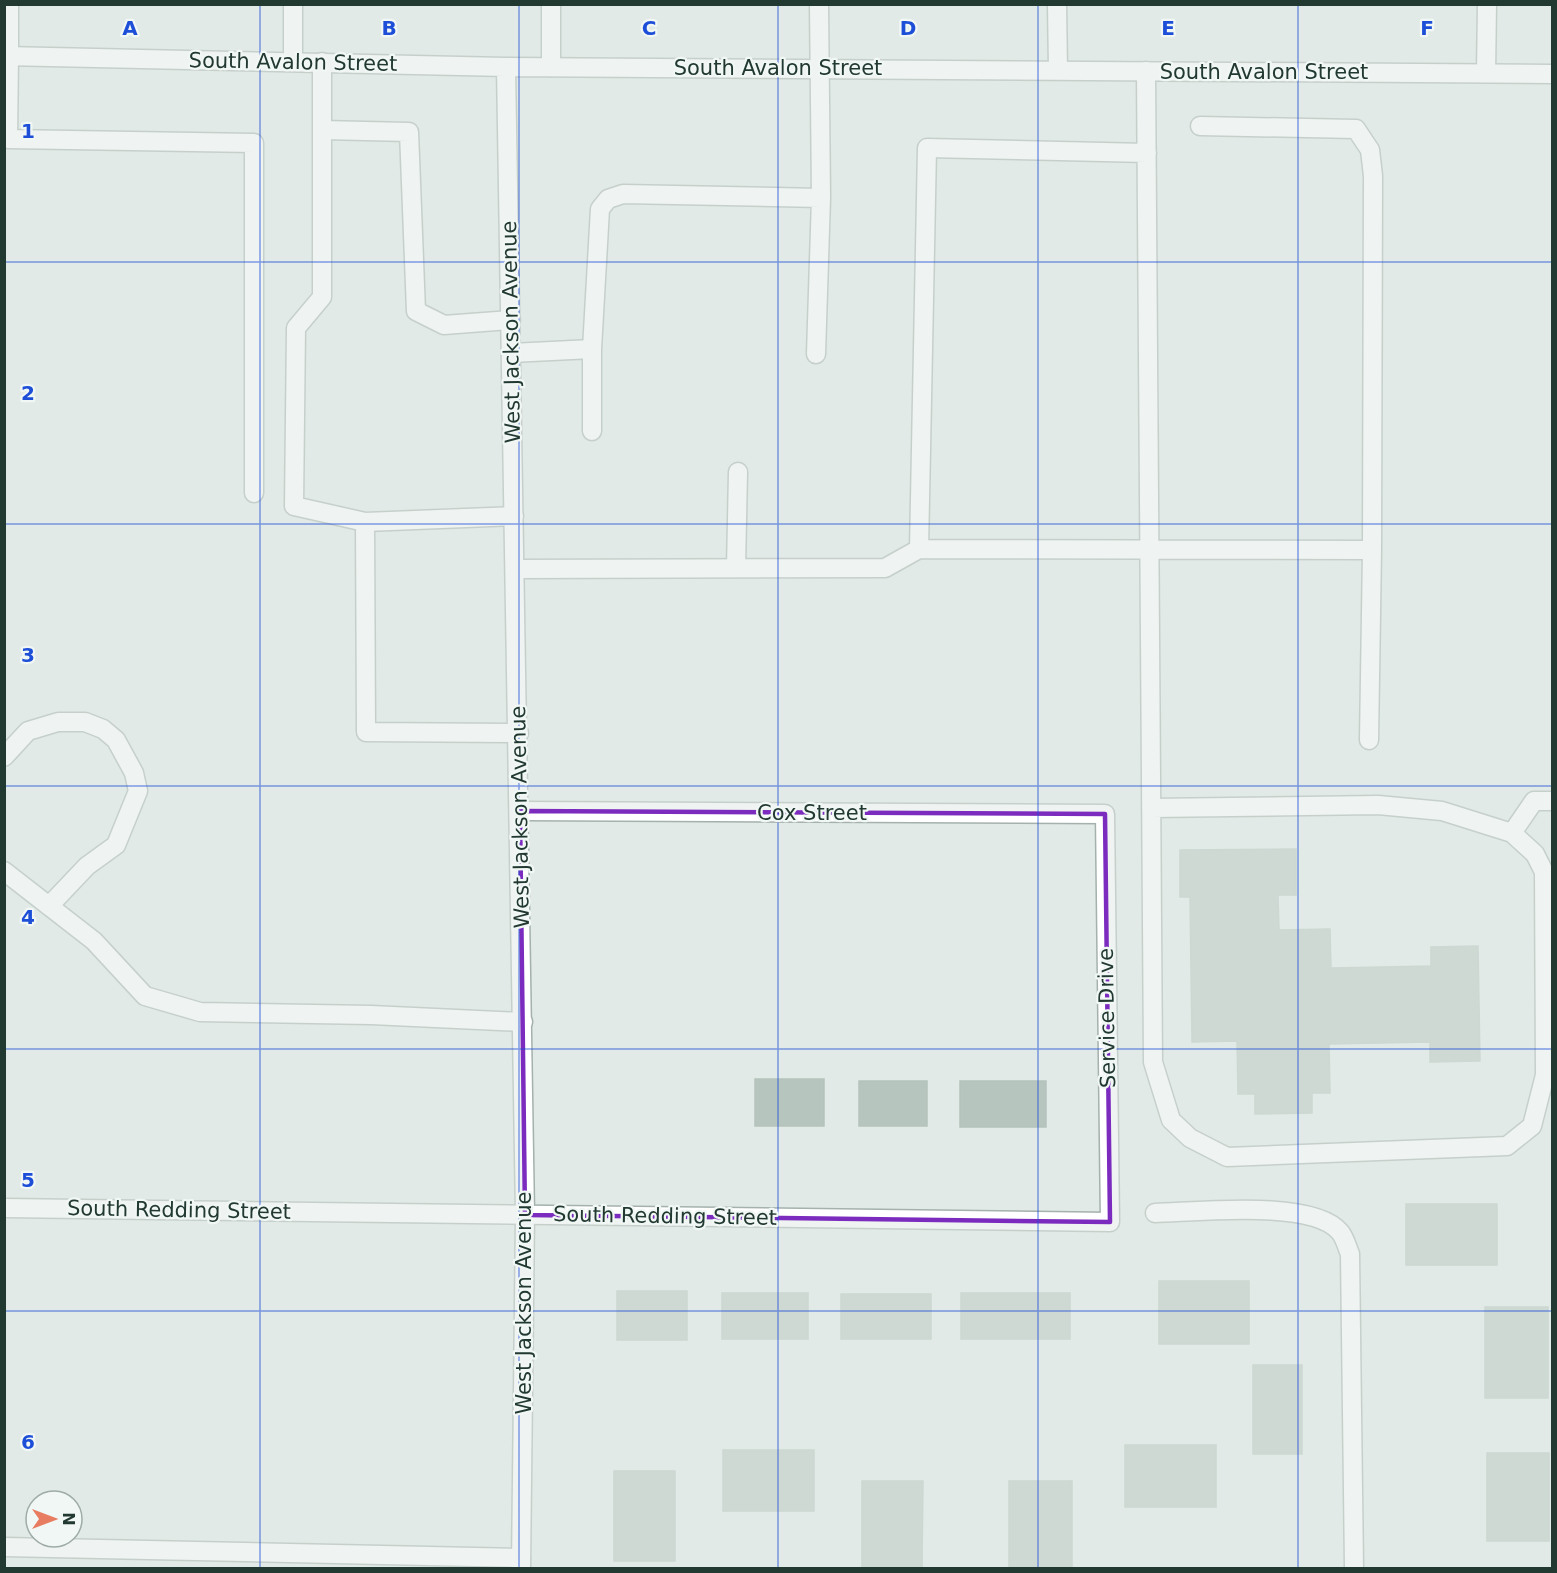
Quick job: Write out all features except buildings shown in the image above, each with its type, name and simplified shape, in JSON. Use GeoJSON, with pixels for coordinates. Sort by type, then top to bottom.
{"type":"FeatureCollection","features":[{"type":"Feature","properties":{"kind":"street"},"geometry":{"type":"LineString","coordinates":[[9,4],[6,140],[254,143],[254,493]]}},
{"type":"Feature","properties":{"kind":"street"},"geometry":{"type":"LineString","coordinates":[[292,62],[293,4]]}},
{"type":"Feature","properties":{"kind":"street"},"geometry":{"type":"LineString","coordinates":[[551,4],[551,67]]}},
{"type":"Feature","properties":{"kind":"street"},"geometry":{"type":"LineString","coordinates":[[816,354],[821,198],[819,4]]}},
{"type":"Feature","properties":{"kind":"street"},"geometry":{"type":"LineString","coordinates":[[1057,4],[1058,70]]}},
{"type":"Feature","properties":{"kind":"street"},"geometry":{"type":"LineString","coordinates":[[1486,73],[1487,4]]}},
{"type":"Feature","properties":{"kind":"street","name":"South Avalon Street"},"geometry":{"type":"LineString","coordinates":[[7,56],[551,67],[1552,74]]}},
{"type":"Feature","properties":{"kind":"street"},"geometry":{"type":"LineString","coordinates":[[322,62],[322,297],[296,328],[294,506],[365,522],[514,516]]}},
{"type":"Feature","properties":{"kind":"street","name":"West Jackson Avenue"},"geometry":{"type":"LineString","coordinates":[[506,66],[519,733],[525,1215],[521,1563]]}},
{"type":"Feature","properties":{"kind":"street"},"geometry":{"type":"LineString","coordinates":[[1146,71],[1147,153],[1149,550],[1151,808],[1153,1062],[1171,1120],[1190,1138],[1227,1157],[1507,1146],[1532,1126],[1545,1075],[1544,872],[1534,854],[1512,833],[1442,811],[1378,805],[1151,808]]}},
{"type":"Feature","properties":{"kind":"street"},"geometry":{"type":"LineString","coordinates":[[1200,126],[1356,129],[1370,150],[1373,176],[1369,740]]}},
{"type":"Feature","properties":{"kind":"street"},"geometry":{"type":"LineString","coordinates":[[322,130],[409,132],[416,311],[444,325],[510,320]]}},
{"type":"Feature","properties":{"kind":"street"},"geometry":{"type":"LineString","coordinates":[[919,549],[927,148],[1147,153]]}},
{"type":"Feature","properties":{"kind":"street"},"geometry":{"type":"LineString","coordinates":[[592,431],[592,349],[600,209],[608,199],[623,194],[821,198]]}},
{"type":"Feature","properties":{"kind":"street"},"geometry":{"type":"LineString","coordinates":[[511,353],[592,349]]}},
{"type":"Feature","properties":{"kind":"street"},"geometry":{"type":"LineString","coordinates":[[736,568],[738,472]]}},
{"type":"Feature","properties":{"kind":"street"},"geometry":{"type":"LineString","coordinates":[[365,522],[366,732],[519,733]]}},
{"type":"Feature","properties":{"kind":"street"},"geometry":{"type":"LineString","coordinates":[[515,569],[885,568],[919,549],[1372,550]]}},
{"type":"Feature","properties":{"kind":"street"},"geometry":{"type":"LineString","coordinates":[[4,757],[28,731],[58,722],[85,722],[103,729],[116,740],[134,773],[138,791],[116,845],[87,866],[50,906]]}},
{"type":"Feature","properties":{"kind":"street"},"geometry":{"type":"LineString","coordinates":[[1512,833],[1534,801],[1552,801]]}},
{"type":"Feature","properties":{"kind":"street","name":"Cox Street"},"geometry":{"type":"LineString","coordinates":[[520,811],[1105,814]]}},
{"type":"Feature","properties":{"kind":"street","name":"Service Drive"},"geometry":{"type":"LineString","coordinates":[[1105,814],[1110,1222]]}},
{"type":"Feature","properties":{"kind":"street"},"geometry":{"type":"LineString","coordinates":[[4,871],[94,941],[145,996],[200,1012],[371,1015],[523,1022]]}},
{"type":"Feature","properties":{"kind":"street","name":"South Redding Street"},"geometry":{"type":"LineString","coordinates":[[4,1208],[1110,1222]]}},
{"type":"Feature","properties":{"kind":"street"},"geometry":{"type":"LineString","coordinates":[[1155,1213],[1283,1210],[1316,1217],[1340,1232],[1350,1254],[1354,1569]]}},
{"type":"Feature","properties":{"kind":"street"},"geometry":{"type":"LineString","coordinates":[[4,1547],[521,1563]]}},
{"type":"Feature","properties":{"kind":"highlighted area"},"geometry":{"type":"Polygon","coordinates":[[[520,811],[1105,814],[1110,1222],[525,1215],[520,811]]]}}]}
